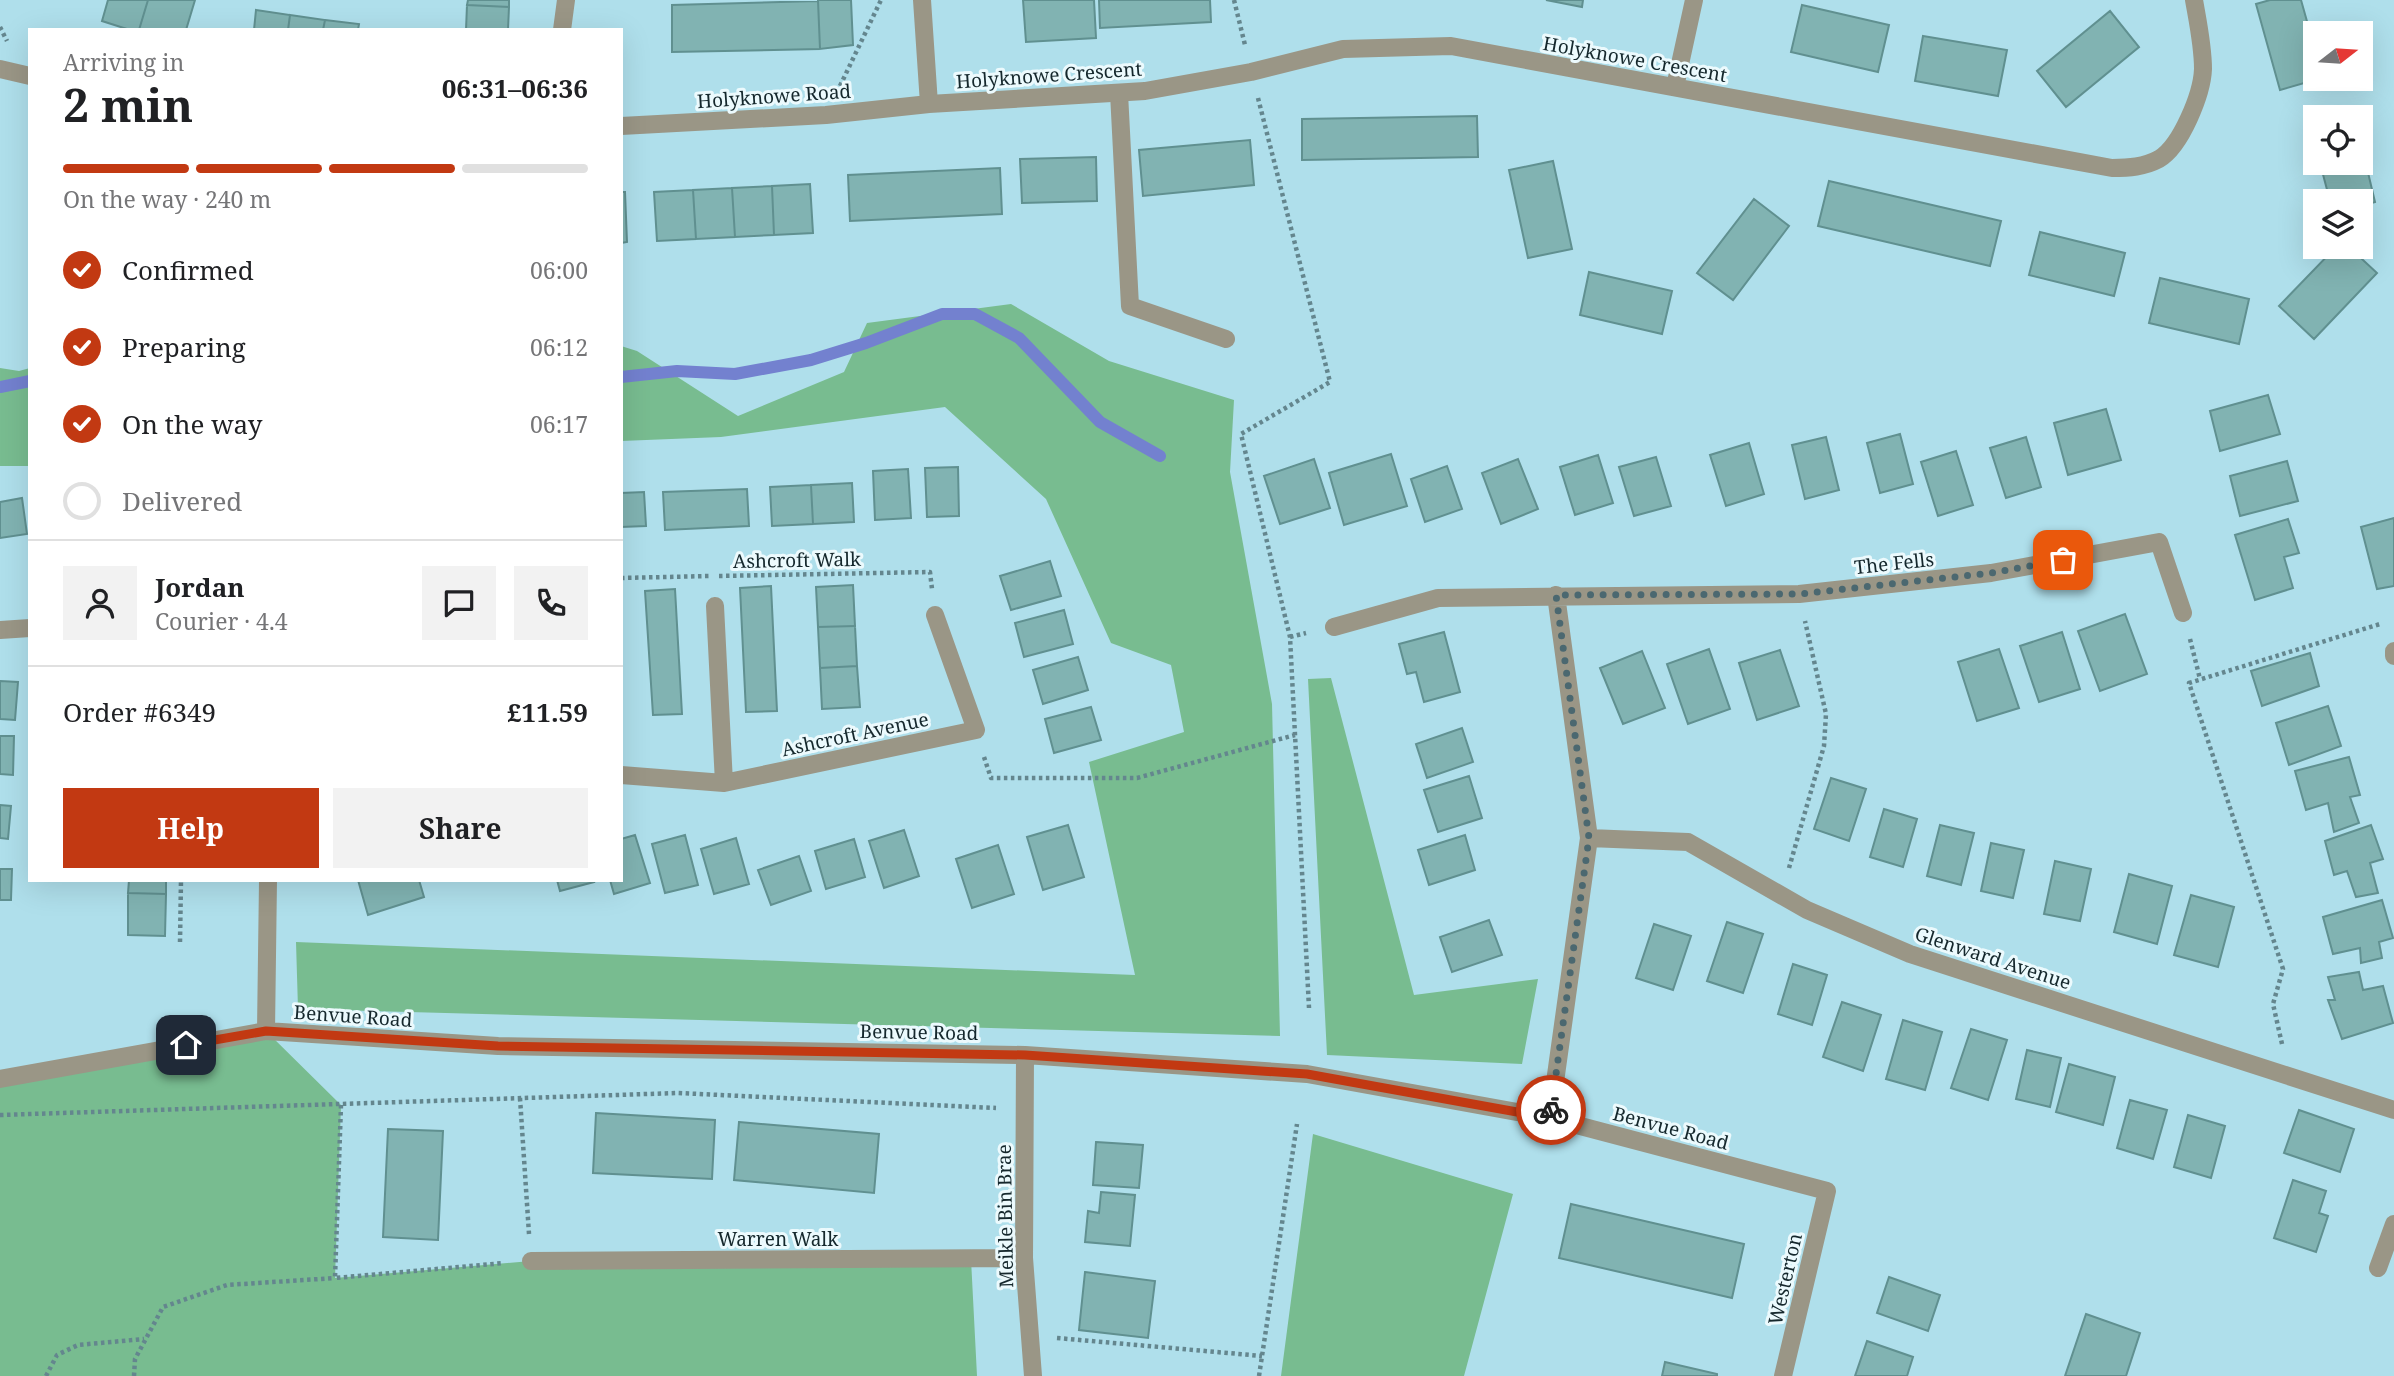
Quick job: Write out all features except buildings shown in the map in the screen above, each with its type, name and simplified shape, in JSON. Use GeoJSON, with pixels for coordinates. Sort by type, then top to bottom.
{"type":"FeatureCollection","features":[{"type":"Feature","properties":{"kind":"street"},"geometry":{"type":"LineString","coordinates":[[562,28],[566,0]]}},
{"type":"Feature","properties":{"kind":"street"},"geometry":{"type":"LineString","coordinates":[[922,0],[929,104]]}},
{"type":"Feature","properties":{"kind":"street"},"geometry":{"type":"LineString","coordinates":[[1675,87],[1694,0]]}},
{"type":"Feature","properties":{"kind":"street","name":"Holyknowe Crescent"},"geometry":{"type":"LineString","coordinates":[[929,104],[1145,91],[1251,72],[1343,49],[1451,46],[2112,168],[2134,168],[2161,158],[2182,133],[2194,106],[2203,71],[2194,0]]}},
{"type":"Feature","properties":{"kind":"street"},"geometry":{"type":"LineString","coordinates":[[0,69],[28,76]]}},
{"type":"Feature","properties":{"kind":"street"},"geometry":{"type":"LineString","coordinates":[[1119,93],[1130,306],[1226,339]]}},
{"type":"Feature","properties":{"kind":"street","name":"Holyknowe Road"},"geometry":{"type":"LineString","coordinates":[[623,126],[826,115],[929,104]]}},
{"type":"Feature","properties":{"kind":"street","name":"The Fells"},"geometry":{"type":"LineString","coordinates":[[1334,627],[1438,598],[1799,594],[1991,573],[2159,542],[2183,613]]}},
{"type":"Feature","properties":{"kind":"street"},"geometry":{"type":"LineString","coordinates":[[1550,1118],[1589,838],[1556,595]]}},
{"type":"Feature","properties":{"kind":"street"},"geometry":{"type":"LineString","coordinates":[[715,606],[724,783]]}},
{"type":"Feature","properties":{"kind":"street"},"geometry":{"type":"LineString","coordinates":[[935,615],[976,730]]}},
{"type":"Feature","properties":{"kind":"street"},"geometry":{"type":"LineString","coordinates":[[0,630],[28,628]]}},
{"type":"Feature","properties":{"kind":"street","name":"Ashcroft Avenue"},"geometry":{"type":"LineString","coordinates":[[623,775],[724,783],[976,730]]}},
{"type":"Feature","properties":{"kind":"street","name":"Glenward Avenue"},"geometry":{"type":"LineString","coordinates":[[1589,838],[1689,842],[1807,910],[1910,954],[2394,1110]]}},
{"type":"Feature","properties":{"kind":"street"},"geometry":{"type":"LineString","coordinates":[[266,1031],[268,882]]}},
{"type":"Feature","properties":{"kind":"street","name":"Benvue Road"},"geometry":{"type":"LineString","coordinates":[[0,1079],[266,1031],[498,1046],[1025,1055],[1307,1074],[1550,1118],[1827,1191]]}},
{"type":"Feature","properties":{"kind":"street","name":"Meikle Bin Brae"},"geometry":{"type":"LineString","coordinates":[[1025,1055],[1024,1258],[1033,1376]]}},
{"type":"Feature","properties":{"kind":"street","name":"Westerton"},"geometry":{"type":"LineString","coordinates":[[1783,1376],[1827,1191]]}},
{"type":"Feature","properties":{"kind":"street"},"geometry":{"type":"LineString","coordinates":[[2378,1268],[2394,1224]]}},
{"type":"Feature","properties":{"kind":"street","name":"Warren Walk"},"geometry":{"type":"LineString","coordinates":[[531,1261],[1024,1258]]}},
{"type":"Feature","properties":{"kind":"path"},"geometry":{"type":"LineString","coordinates":[[826,115],[881,0]]}},
{"type":"Feature","properties":{"kind":"path"},"geometry":{"type":"LineString","coordinates":[[1234,0],[1329,382],[1241,434],[1290,636],[1309,1008]]}},
{"type":"Feature","properties":{"kind":"path","name":"Ashcroft Walk"},"geometry":{"type":"LineString","coordinates":[[623,578],[930,572],[935,615]]}},
{"type":"Feature","properties":{"kind":"path"},"geometry":{"type":"LineString","coordinates":[[1781,895],[1824,746],[1826,715],[1799,594]]}},
{"type":"Feature","properties":{"kind":"path"},"geometry":{"type":"LineString","coordinates":[[2183,613],[2200,679]]}},
{"type":"Feature","properties":{"kind":"path"},"geometry":{"type":"LineString","coordinates":[[2288,1076],[2273,1004],[2283,969],[2189,683],[2383,623],[2393,652]]}},
{"type":"Feature","properties":{"kind":"path"},"geometry":{"type":"LineString","coordinates":[[976,730],[991,778],[1137,779],[1295,736]]}},
{"type":"Feature","properties":{"kind":"path"},"geometry":{"type":"LineString","coordinates":[[180,942],[181,882]]}},
{"type":"Feature","properties":{"kind":"path"},"geometry":{"type":"LineString","coordinates":[[0,1115],[678,1093],[1025,1110]]}},
{"type":"Feature","properties":{"kind":"path"},"geometry":{"type":"LineString","coordinates":[[134,1376],[135,1359],[163,1307],[227,1285],[531,1261],[520,1098]]}},
{"type":"Feature","properties":{"kind":"path"},"geometry":{"type":"LineString","coordinates":[[335,1278],[341,1105]]}},
{"type":"Feature","properties":{"kind":"path"},"geometry":{"type":"LineString","coordinates":[[1259,1376],[1297,1124]]}},
{"type":"Feature","properties":{"kind":"path"},"geometry":{"type":"LineString","coordinates":[[1032,1336],[1262,1356]]}},
{"type":"Feature","properties":{"kind":"path"},"geometry":{"type":"LineString","coordinates":[[46,1376],[57,1355],[78,1345],[145,1339]]}},
{"type":"Feature","properties":{"kind":"green space"},"geometry":{"type":"Polygon","coordinates":[[[1011,304],[1109,361],[1234,400],[1230,472],[1272,704],[1280,1036],[298,1009],[296,942],[1135,975],[1089,762],[1184,732],[1171,665],[1111,643],[1046,499],[945,407],[721,437],[623,441],[623,347],[637,351],[738,416],[844,372],[867,323],[1011,304]]]}},
{"type":"Feature","properties":{"kind":"green space"},"geometry":{"type":"Polygon","coordinates":[[[0,368],[19,371],[28,369],[28,466],[0,466],[0,368]]]}},
{"type":"Feature","properties":{"kind":"green space"},"geometry":{"type":"Polygon","coordinates":[[[1331,678],[1414,995],[1538,979],[1522,1064],[1327,1055],[1308,679],[1331,678]]]}},
{"type":"Feature","properties":{"kind":"green space"},"geometry":{"type":"Polygon","coordinates":[[[266,1031],[341,1105],[335,1278],[531,1261],[971,1259],[977,1376],[0,1376],[0,1079],[266,1031]]]}},
{"type":"Feature","properties":{"kind":"green space"},"geometry":{"type":"Polygon","coordinates":[[[1313,1134],[1513,1194],[1464,1376],[1281,1376],[1313,1134]]]}},
{"type":"Feature","properties":{"kind":"waterway"},"geometry":{"type":"LineString","coordinates":[[623,377],[677,371],[735,374],[811,360],[866,343],[942,314],[975,314],[1019,338],[1100,422],[1160,456]]}},
{"type":"Feature","properties":{"kind":"waterway"},"geometry":{"type":"LineString","coordinates":[[0,387],[28,381]]}},
{"type":"Feature","properties":{"kind":"way so far"},"geometry":{"type":"LineString","coordinates":[[1551,1110],[1589,838],[1556,595],[1799,594],[1991,573],[2063,560]]}},
{"type":"Feature","properties":{"kind":"route"},"geometry":{"type":"LineString","coordinates":[[186,1045],[266,1031],[498,1046],[1025,1055],[1307,1074],[1550,1118],[1551,1110]]}}]}
